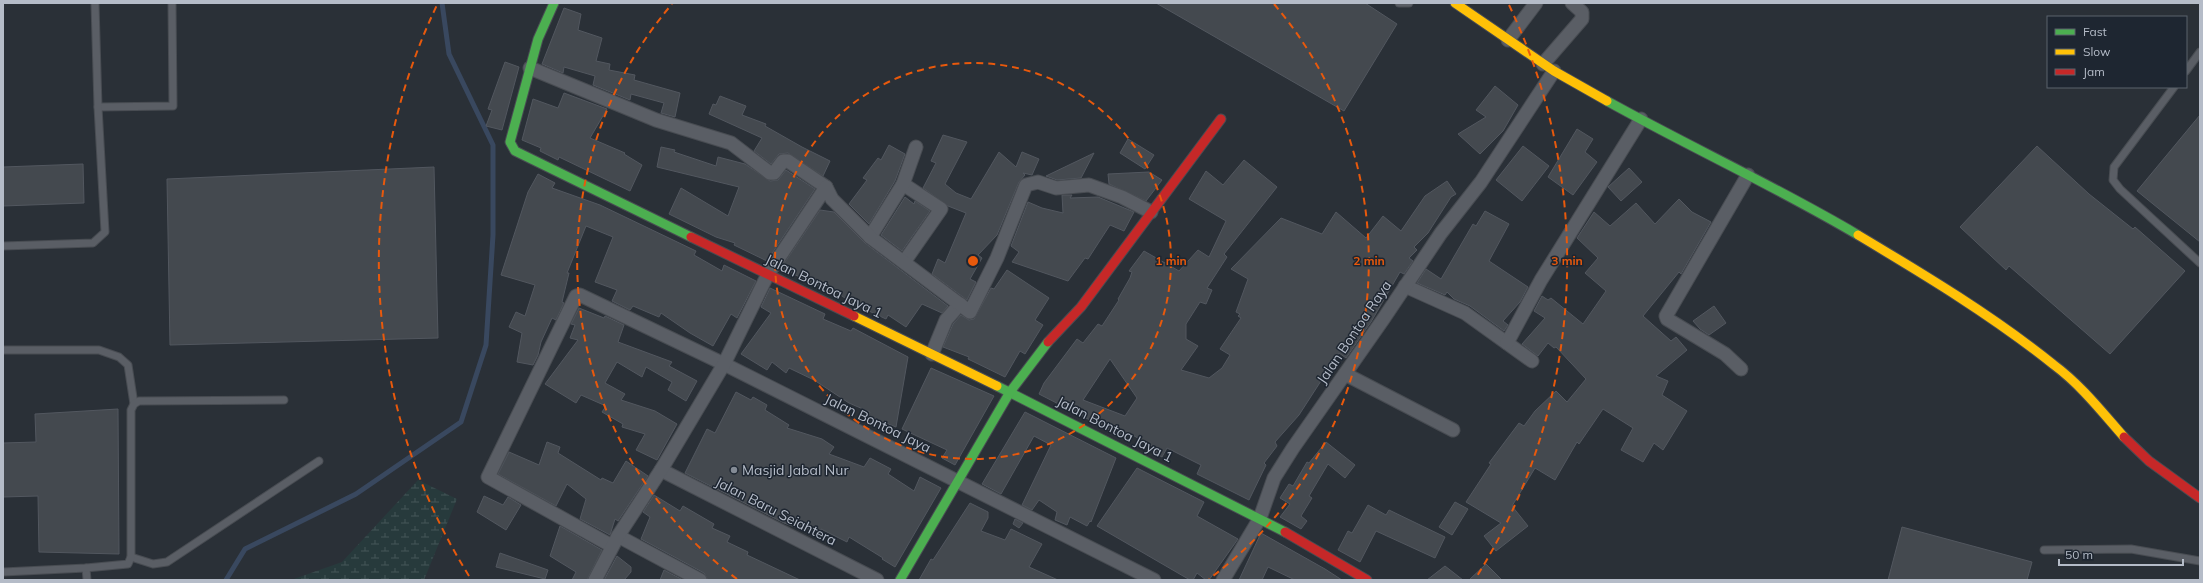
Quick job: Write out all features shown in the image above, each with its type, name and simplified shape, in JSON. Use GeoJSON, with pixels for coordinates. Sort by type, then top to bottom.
{"type":"FeatureCollection","features":[{"type":"Feature","properties":{"kind":"street","name":"Jalan Bontoa Jaya 1"},"geometry":{"type":"LineString","coordinates":[[554,3],[538,39],[510,142],[515,151],[1010,392],[1260,518],[1367,580]]}},
{"type":"Feature","properties":{"kind":"street"},"geometry":{"type":"LineString","coordinates":[[1454,3],[1554,71],[1641,119],[1826,216],[1924,274],[1994,321],[2055,365],[2088,396],[2130,444],[2149,461],[2200,498]]}},
{"type":"Feature","properties":{"kind":"street"},"geometry":{"type":"LineString","coordinates":[[1508,40],[1536,3]]}},
{"type":"Feature","properties":{"kind":"street"},"geometry":{"type":"LineString","coordinates":[[1543,64],[1582,19],[1582,12],[1572,3]]}},
{"type":"Feature","properties":{"kind":"street"},"geometry":{"type":"LineString","coordinates":[[530,68],[656,120],[731,143],[770,173],[774,173],[784,161],[788,161],[826,187],[832,199],[870,237],[970,312],[997,258],[1026,185],[1038,182],[1056,188],[1089,185],[1122,197],[1151,212]]}},
{"type":"Feature","properties":{"kind":"street","name":"Jalan Bontoa Raya"},"geometry":{"type":"LineString","coordinates":[[1223,580],[1260,518],[1274,478],[1441,232],[1481,182],[1554,71]]}},
{"type":"Feature","properties":{"kind":"street"},"geometry":{"type":"LineString","coordinates":[[900,580],[1010,392],[1046,345],[1080,307],[1221,119]]}},
{"type":"Feature","properties":{"kind":"street"},"geometry":{"type":"LineString","coordinates":[[1508,343],[1541,280],[1641,119]]}},
{"type":"Feature","properties":{"kind":"street"},"geometry":{"type":"LineString","coordinates":[[870,237],[903,184],[916,147]]}},
{"type":"Feature","properties":{"kind":"street"},"geometry":{"type":"LineString","coordinates":[[1741,370],[1725,354],[1667,319],[1666,316],[1748,175]]}},
{"type":"Feature","properties":{"kind":"street"},"geometry":{"type":"LineString","coordinates":[[903,184],[941,209],[904,262]]}},
{"type":"Feature","properties":{"kind":"street"},"geometry":{"type":"LineString","coordinates":[[595,580],[615,541],[661,470],[724,364],[768,274],[826,187]]}},
{"type":"Feature","properties":{"kind":"street"},"geometry":{"type":"LineString","coordinates":[[1404,286],[1465,313],[1532,361]]}},
{"type":"Feature","properties":{"kind":"street","name":"Jalan Bontoa Jaya"},"geometry":{"type":"LineString","coordinates":[[615,541],[488,477],[576,296],[586,296],[959,481],[1154,580]]}},
{"type":"Feature","properties":{"kind":"street"},"geometry":{"type":"LineString","coordinates":[[932,354],[946,320],[960,304]]}},
{"type":"Feature","properties":{"kind":"street"},"geometry":{"type":"LineString","coordinates":[[1345,374],[1453,430]]}},
{"type":"Feature","properties":{"kind":"street","name":"Jalan Baru Seiahtera"},"geometry":{"type":"LineString","coordinates":[[661,470],[877,580]]}},
{"type":"Feature","properties":{"kind":"street"},"geometry":{"type":"LineString","coordinates":[[615,541],[700,580]]}},
{"type":"Feature","properties":{"kind":"lane"},"geometry":{"type":"LineString","coordinates":[[98,107],[173,106],[172,3]]}},
{"type":"Feature","properties":{"kind":"lane"},"geometry":{"type":"LineString","coordinates":[[1399,3],[1409,3]]}},
{"type":"Feature","properties":{"kind":"lane"},"geometry":{"type":"LineString","coordinates":[[3,246],[93,243],[105,232],[98,107],[95,4]]}},
{"type":"Feature","properties":{"kind":"lane"},"geometry":{"type":"LineString","coordinates":[[2187,70],[2200,52]]}},
{"type":"Feature","properties":{"kind":"lane"},"geometry":{"type":"LineString","coordinates":[[2173,88],[2114,167],[2113,180],[2120,189],[2200,263]]}},
{"type":"Feature","properties":{"kind":"lane"},"geometry":{"type":"LineString","coordinates":[[3,350],[99,350],[120,357],[128,365],[134,404]]}},
{"type":"Feature","properties":{"kind":"lane"},"geometry":{"type":"LineString","coordinates":[[3,572],[86,568],[128,564],[131,557],[131,410],[134,404],[139,401],[284,400]]}},
{"type":"Feature","properties":{"kind":"lane"},"geometry":{"type":"LineString","coordinates":[[131,557],[153,564],[167,562],[319,461]]}},
{"type":"Feature","properties":{"kind":"lane"},"geometry":{"type":"LineString","coordinates":[[2044,550],[2131,549],[2200,561]]}},
{"type":"Feature","properties":{"kind":"lane"},"geometry":{"type":"LineString","coordinates":[[86,568],[87,580]]}},
{"type":"Feature","properties":{"kind":"green space"},"geometry":{"type":"Polygon","coordinates":[[[418,480],[457,499],[424,580],[291,580],[342,562],[418,480]]]}},
{"type":"Feature","properties":{"kind":"building"},"geometry":{"type":"Polygon","coordinates":[[[1156,3],[1365,3],[1397,24],[1344,111],[1156,3]]]}},
{"type":"Feature","properties":{"kind":"building"},"geometry":{"type":"Polygon","coordinates":[[[564,8],[581,14],[578,30],[602,38],[596,61],[610,64],[609,70],[635,75],[634,80],[680,93],[675,117],[661,113],[664,103],[631,94],[630,100],[593,85],[595,76],[564,67],[563,73],[542,64],[564,8]]]}},
{"type":"Feature","properties":{"kind":"building"},"geometry":{"type":"Polygon","coordinates":[[[505,62],[519,67],[502,130],[486,126],[492,110],[488,109],[505,62]]]}},
{"type":"Feature","properties":{"kind":"building"},"geometry":{"type":"Polygon","coordinates":[[[1495,86],[1518,105],[1503,131],[1480,154],[1458,134],[1486,117],[1476,110],[1495,86]]]}},
{"type":"Feature","properties":{"kind":"building"},"geometry":{"type":"Polygon","coordinates":[[[564,93],[607,109],[590,138],[625,153],[624,154],[642,165],[630,191],[559,157],[558,160],[540,151],[541,148],[522,140],[533,99],[558,108],[564,93]]]}},
{"type":"Feature","properties":{"kind":"building"},"geometry":{"type":"Polygon","coordinates":[[[720,96],[746,106],[742,115],[766,124],[765,126],[830,161],[823,176],[788,153],[779,154],[771,164],[754,151],[762,138],[709,114],[713,104],[716,105],[720,96]]]}},
{"type":"Feature","properties":{"kind":"building"},"geometry":{"type":"Polygon","coordinates":[[[2200,115],[2200,242],[2137,191],[2200,115]]]}},
{"type":"Feature","properties":{"kind":"building"},"geometry":{"type":"Polygon","coordinates":[[[1577,129],[1593,139],[1585,152],[1597,162],[1573,195],[1548,177],[1577,129]]]}},
{"type":"Feature","properties":{"kind":"building"},"geometry":{"type":"Polygon","coordinates":[[[943,135],[967,142],[945,184],[956,193],[971,199],[999,152],[1016,167],[1022,152],[1039,159],[1032,175],[1023,173],[1025,175],[1019,182],[997,235],[978,255],[982,258],[970,279],[976,282],[967,300],[932,274],[938,259],[945,263],[966,213],[948,206],[923,188],[936,163],[931,161],[943,135]]]}},
{"type":"Feature","properties":{"kind":"building"},"geometry":{"type":"Polygon","coordinates":[[[1128,139],[1154,155],[1145,169],[1120,153],[1128,139]]]}},
{"type":"Feature","properties":{"kind":"building"},"geometry":{"type":"Polygon","coordinates":[[[889,145],[905,154],[895,181],[869,224],[849,204],[867,180],[863,178],[878,158],[881,160],[889,145]]]}},
{"type":"Feature","properties":{"kind":"building"},"geometry":{"type":"Polygon","coordinates":[[[1523,146],[1549,166],[1522,201],[1496,180],[1523,146]]]}},
{"type":"Feature","properties":{"kind":"building"},"geometry":{"type":"Polygon","coordinates":[[[2037,146],[2089,194],[2133,229],[2135,227],[2185,271],[2110,354],[2009,266],[2006,270],[1960,227],[2037,146]]]}},
{"type":"Feature","properties":{"kind":"building"},"geometry":{"type":"Polygon","coordinates":[[[661,147],[675,150],[674,152],[716,166],[718,157],[745,164],[770,181],[778,180],[786,170],[815,189],[767,261],[734,245],[735,243],[716,237],[669,214],[681,188],[728,216],[739,187],[657,167],[661,147]]]}},
{"type":"Feature","properties":{"kind":"building"},"geometry":{"type":"Polygon","coordinates":[[[1094,153],[1081,178],[1057,180],[1046,176],[1094,153]]]}},
{"type":"Feature","properties":{"kind":"building"},"geometry":{"type":"Polygon","coordinates":[[[1244,160],[1277,187],[1224,254],[1227,257],[1207,288],[1212,290],[1206,304],[1200,302],[1186,324],[1186,339],[1198,346],[1181,370],[1209,378],[1222,368],[1230,355],[1220,349],[1241,318],[1238,316],[1240,314],[1236,312],[1248,279],[1231,269],[1281,218],[1322,234],[1336,212],[1366,238],[1383,216],[1401,231],[1425,196],[1447,181],[1456,194],[1451,197],[1428,233],[1414,247],[1417,250],[1409,258],[1413,261],[1404,274],[1400,272],[1371,322],[1346,358],[1339,353],[1299,415],[1275,442],[1277,446],[1264,463],[1266,465],[1249,500],[1197,474],[1201,465],[1167,448],[1162,457],[1150,450],[1152,446],[1129,433],[1125,438],[1039,394],[1044,383],[1077,339],[1083,343],[1098,324],[1102,326],[1119,300],[1118,299],[1130,278],[1132,272],[1129,271],[1144,251],[1179,271],[1198,250],[1209,257],[1226,221],[1189,199],[1206,171],[1223,185],[1244,160]],[[1110,359],[1083,400],[1125,416],[1137,398],[1110,359]]]}},
{"type":"Feature","properties":{"kind":"building"},"geometry":{"type":"Polygon","coordinates":[[[83,164],[84,203],[3,206],[3,167],[83,164]]]}},
{"type":"Feature","properties":{"kind":"building"},"geometry":{"type":"Polygon","coordinates":[[[434,167],[438,338],[170,345],[167,179],[434,167]]]}},
{"type":"Feature","properties":{"kind":"building"},"geometry":{"type":"Polygon","coordinates":[[[1629,168],[1642,182],[1621,201],[1608,187],[1629,168]]]}},
{"type":"Feature","properties":{"kind":"building"},"geometry":{"type":"Polygon","coordinates":[[[1149,172],[1162,180],[1146,201],[1109,184],[1108,174],[1149,172]]]}},
{"type":"Feature","properties":{"kind":"building"},"geometry":{"type":"Polygon","coordinates":[[[538,174],[555,183],[552,188],[600,205],[696,251],[694,255],[722,271],[724,265],[756,281],[737,318],[731,314],[713,346],[690,333],[661,313],[659,317],[633,306],[630,310],[612,301],[617,290],[595,282],[613,237],[586,226],[567,273],[569,273],[562,302],[564,303],[556,320],[552,318],[541,342],[538,355],[533,365],[517,362],[522,333],[509,327],[516,312],[525,316],[535,285],[501,275],[528,192],[538,174]]]}},
{"type":"Feature","properties":{"kind":"building"},"geometry":{"type":"Polygon","coordinates":[[[1062,195],[1072,195],[1070,198],[1098,197],[1134,212],[1124,231],[1110,225],[1088,259],[1085,258],[1068,281],[1012,262],[1019,252],[1011,246],[1028,202],[1042,208],[1063,213],[1062,195]]]}},
{"type":"Feature","properties":{"kind":"building"},"geometry":{"type":"Polygon","coordinates":[[[905,197],[914,204],[915,201],[930,211],[902,251],[881,235],[905,197]]]}},
{"type":"Feature","properties":{"kind":"building"},"geometry":{"type":"Polygon","coordinates":[[[1679,199],[1692,212],[1711,222],[1681,274],[1679,272],[1643,316],[1671,341],[1676,337],[1687,350],[1656,376],[1668,381],[1662,395],[1687,411],[1663,450],[1654,443],[1643,462],[1621,450],[1633,428],[1603,409],[1579,444],[1577,442],[1555,480],[1535,468],[1512,506],[1528,526],[1496,551],[1484,536],[1501,523],[1466,502],[1491,464],[1489,463],[1519,423],[1524,426],[1535,411],[1556,391],[1567,402],[1586,379],[1556,347],[1554,348],[1548,343],[1538,356],[1522,344],[1545,318],[1534,311],[1542,296],[1548,300],[1551,298],[1583,324],[1606,291],[1585,273],[1598,258],[1577,238],[1594,212],[1610,226],[1636,203],[1655,224],[1679,199]]]}},
{"type":"Feature","properties":{"kind":"building"},"geometry":{"type":"Polygon","coordinates":[[[820,210],[834,212],[865,243],[948,306],[942,313],[922,304],[906,327],[888,315],[886,319],[854,304],[836,292],[835,294],[781,268],[820,210]]]}},
{"type":"Feature","properties":{"kind":"building"},"geometry":{"type":"Polygon","coordinates":[[[1485,211],[1509,224],[1489,261],[1528,287],[1520,302],[1503,321],[1508,325],[1504,331],[1470,306],[1454,299],[1447,292],[1445,295],[1417,283],[1426,269],[1441,279],[1473,224],[1476,226],[1485,211]]]}},
{"type":"Feature","properties":{"kind":"building"},"geometry":{"type":"Polygon","coordinates":[[[1007,270],[1049,298],[1035,320],[1043,325],[1025,354],[1020,351],[1005,377],[968,359],[969,357],[943,347],[953,324],[961,315],[969,320],[974,319],[991,288],[994,289],[1007,270]]]}},
{"type":"Feature","properties":{"kind":"building"},"geometry":{"type":"Polygon","coordinates":[[[770,288],[825,314],[823,319],[851,331],[853,328],[908,357],[896,427],[868,416],[870,412],[849,403],[814,380],[789,368],[786,373],[772,362],[767,370],[741,354],[771,313],[761,307],[770,288]]]}},
{"type":"Feature","properties":{"kind":"building"},"geometry":{"type":"Polygon","coordinates":[[[1714,306],[1726,323],[1709,335],[1700,329],[1693,321],[1714,306]]]}},
{"type":"Feature","properties":{"kind":"building"},"geometry":{"type":"Polygon","coordinates":[[[579,308],[604,318],[605,316],[624,325],[618,342],[672,362],[669,366],[697,381],[686,401],[668,390],[672,382],[646,367],[642,377],[617,362],[605,383],[625,394],[621,400],[655,411],[677,424],[657,460],[636,450],[645,434],[622,427],[623,424],[602,412],[606,406],[581,395],[576,403],[545,384],[578,340],[570,338],[575,325],[571,324],[579,308]]]}},
{"type":"Feature","properties":{"kind":"building"},"geometry":{"type":"Polygon","coordinates":[[[931,368],[994,396],[955,465],[942,458],[947,450],[902,429],[931,368]]]}},
{"type":"Feature","properties":{"kind":"building"},"geometry":{"type":"Polygon","coordinates":[[[736,392],[751,400],[753,397],[767,405],[765,410],[789,425],[787,428],[822,439],[834,447],[829,454],[864,467],[870,458],[891,469],[888,474],[914,491],[920,477],[941,488],[895,567],[849,537],[847,542],[821,529],[820,533],[796,525],[795,527],[784,523],[685,473],[707,429],[715,433],[736,392]]]}},
{"type":"Feature","properties":{"kind":"building"},"geometry":{"type":"Polygon","coordinates":[[[118,409],[119,554],[39,552],[38,496],[3,497],[3,443],[36,442],[35,414],[118,409]]]}},
{"type":"Feature","properties":{"kind":"building"},"geometry":{"type":"Polygon","coordinates":[[[1025,412],[1116,458],[1091,522],[1090,521],[1087,526],[1070,517],[1067,525],[1055,520],[1057,512],[1039,500],[1032,510],[1022,505],[1051,445],[1034,436],[1001,494],[982,484],[1025,412]]]}},
{"type":"Feature","properties":{"kind":"building"},"geometry":{"type":"Polygon","coordinates":[[[547,442],[560,447],[558,453],[601,480],[602,478],[613,483],[626,461],[648,476],[618,521],[615,519],[610,535],[580,519],[586,499],[567,484],[556,506],[498,474],[509,452],[539,465],[547,442]]]}},
{"type":"Feature","properties":{"kind":"building"},"geometry":{"type":"Polygon","coordinates":[[[1326,442],[1355,465],[1345,478],[1328,464],[1309,496],[1312,498],[1301,516],[1307,521],[1301,529],[1280,517],[1290,504],[1280,498],[1289,484],[1293,486],[1307,462],[1309,463],[1326,442]]]}},
{"type":"Feature","properties":{"kind":"building"},"geometry":{"type":"Polygon","coordinates":[[[1137,468],[1204,502],[1197,516],[1238,539],[1209,580],[1206,580],[1197,573],[1193,580],[1190,580],[1097,526],[1137,468]]]}},
{"type":"Feature","properties":{"kind":"building"},"geometry":{"type":"Polygon","coordinates":[[[654,495],[680,511],[683,506],[714,524],[712,528],[730,536],[727,542],[748,552],[747,555],[800,580],[708,580],[704,573],[641,539],[650,517],[643,512],[654,495]]]}},
{"type":"Feature","properties":{"kind":"building"},"geometry":{"type":"Polygon","coordinates":[[[484,496],[503,505],[508,497],[521,505],[506,530],[477,512],[484,496]]]}},
{"type":"Feature","properties":{"kind":"building"},"geometry":{"type":"Polygon","coordinates":[[[1455,502],[1468,509],[1452,535],[1439,527],[1455,502]]]}},
{"type":"Feature","properties":{"kind":"building"},"geometry":{"type":"Polygon","coordinates":[[[970,503],[988,512],[988,518],[981,531],[1005,540],[1011,529],[1042,544],[1029,567],[1058,580],[919,580],[931,559],[933,560],[970,503]]]}},
{"type":"Feature","properties":{"kind":"building"},"geometry":{"type":"Polygon","coordinates":[[[1368,505],[1386,515],[1389,510],[1445,537],[1435,558],[1376,531],[1360,562],[1338,550],[1348,531],[1352,533],[1368,505]]]}},
{"type":"Feature","properties":{"kind":"building"},"geometry":{"type":"Polygon","coordinates":[[[1015,519],[1023,523],[1019,528],[1013,524],[1015,519]]]}},
{"type":"Feature","properties":{"kind":"building"},"geometry":{"type":"Polygon","coordinates":[[[560,526],[602,550],[587,580],[572,580],[576,572],[550,556],[560,526]]]}},
{"type":"Feature","properties":{"kind":"building"},"geometry":{"type":"Polygon","coordinates":[[[1902,527],[2032,562],[2027,580],[1888,580],[1902,527]]]}},
{"type":"Feature","properties":{"kind":"building"},"geometry":{"type":"Polygon","coordinates":[[[1261,533],[1342,580],[1295,580],[1268,567],[1262,580],[1239,580],[1261,533]]]}},
{"type":"Feature","properties":{"kind":"building"},"geometry":{"type":"Polygon","coordinates":[[[500,553],[548,570],[545,579],[496,567],[500,553]]]}},
{"type":"Feature","properties":{"kind":"building"},"geometry":{"type":"Polygon","coordinates":[[[617,556],[631,567],[631,572],[624,580],[604,580],[617,556]]]}},
{"type":"Feature","properties":{"kind":"building"},"geometry":{"type":"Polygon","coordinates":[[[1486,564],[1502,580],[1469,580],[1486,564]]]}},
{"type":"Feature","properties":{"kind":"building"},"geometry":{"type":"Polygon","coordinates":[[[1445,566],[1463,580],[1427,580],[1445,566]]]}},
{"type":"Feature","properties":{"kind":"building"},"geometry":{"type":"Polygon","coordinates":[[[664,570],[683,580],[660,580],[664,570]]]}},
{"type":"Feature","properties":{"kind":"waterway"},"geometry":{"type":"LineString","coordinates":[[226,580],[245,549],[356,494],[461,422],[486,345],[493,235],[493,145],[449,54],[442,3]]}},
{"type":"Feature","properties":{"kind":"traffic: fast"},"geometry":{"type":"LineString","coordinates":[[554,3],[538,39],[510,142],[515,151],[691,237]]}},
{"type":"Feature","properties":{"kind":"traffic: fast"},"geometry":{"type":"LineString","coordinates":[[1607,101],[1796,200],[1858,235]]}},
{"type":"Feature","properties":{"kind":"traffic: fast"},"geometry":{"type":"LineString","coordinates":[[900,580],[1010,392],[1048,342]]}},
{"type":"Feature","properties":{"kind":"traffic: fast"},"geometry":{"type":"LineString","coordinates":[[997,386],[1285,532]]}},
{"type":"Feature","properties":{"kind":"traffic: slow"},"geometry":{"type":"LineString","coordinates":[[1455,3],[1554,71],[1607,101]]}},
{"type":"Feature","properties":{"kind":"traffic: slow"},"geometry":{"type":"LineString","coordinates":[[1858,235],[1983,313],[2031,347],[2073,381],[2124,437]]}},
{"type":"Feature","properties":{"kind":"traffic: slow"},"geometry":{"type":"LineString","coordinates":[[854,316],[997,386]]}},
{"type":"Feature","properties":{"kind":"traffic: jam"},"geometry":{"type":"LineString","coordinates":[[1048,342],[1081,307],[1221,119]]}},
{"type":"Feature","properties":{"kind":"traffic: jam"},"geometry":{"type":"LineString","coordinates":[[691,237],[854,316]]}},
{"type":"Feature","properties":{"kind":"traffic: jam"},"geometry":{"type":"LineString","coordinates":[[2124,437],[2149,461],[2200,498]]}},
{"type":"Feature","properties":{"kind":"traffic: jam"},"geometry":{"type":"LineString","coordinates":[[1285,532],[1367,580]]}},
{"type":"Feature","properties":{"kind":"place","name":"Masjid Jabal Nur"},"geometry":{"type":"Point","coordinates":[734,470]}}]}
